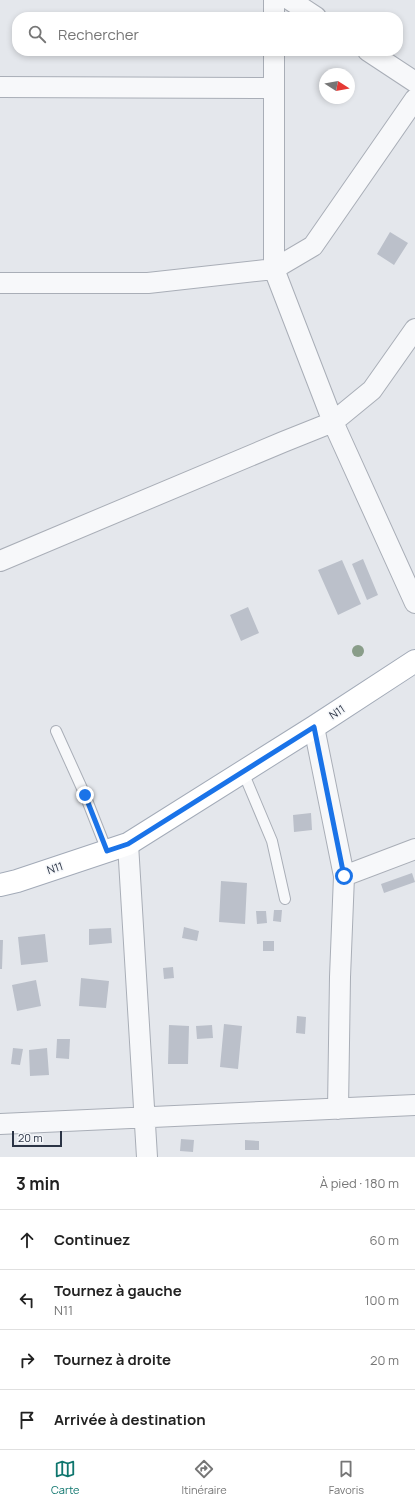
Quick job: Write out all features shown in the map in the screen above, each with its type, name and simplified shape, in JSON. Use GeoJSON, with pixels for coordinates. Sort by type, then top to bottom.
{"type":"FeatureCollection","features":[{"type":"Feature","properties":{"kind":"main road","name":"N11"},"geometry":{"type":"LineString","coordinates":[[0,885],[128,844],[314,727],[415,660]]}},
{"type":"Feature","properties":{"kind":"street"},"geometry":{"type":"LineString","coordinates":[[274,0],[274,12]]}},
{"type":"Feature","properties":{"kind":"street"},"geometry":{"type":"LineString","coordinates":[[290,0],[308,12]]}},
{"type":"Feature","properties":{"kind":"street"},"geometry":{"type":"LineString","coordinates":[[274,56],[274,269],[334,422],[415,603]]}},
{"type":"Feature","properties":{"kind":"street"},"geometry":{"type":"LineString","coordinates":[[376,56],[415,82]]}},
{"type":"Feature","properties":{"kind":"street"},"geometry":{"type":"LineString","coordinates":[[0,87],[274,88]]}},
{"type":"Feature","properties":{"kind":"street"},"geometry":{"type":"LineString","coordinates":[[0,283],[148,283],[274,269],[313,246],[415,99]]}},
{"type":"Feature","properties":{"kind":"street"},"geometry":{"type":"LineString","coordinates":[[0,561],[334,422],[372,390],[415,329]]}},
{"type":"Feature","properties":{"kind":"street"},"geometry":{"type":"LineString","coordinates":[[314,727],[344,876],[340,978],[338,1110]]}},
{"type":"Feature","properties":{"kind":"street"},"geometry":{"type":"LineString","coordinates":[[128,844],[147,1157]]}},
{"type":"Feature","properties":{"kind":"street"},"geometry":{"type":"LineString","coordinates":[[344,876],[415,848]]}},
{"type":"Feature","properties":{"kind":"street"},"geometry":{"type":"LineString","coordinates":[[0,1124],[338,1110],[415,1105]]}},
{"type":"Feature","properties":{"kind":"lane"},"geometry":{"type":"LineString","coordinates":[[56,731],[85,795],[107,851]]}},
{"type":"Feature","properties":{"kind":"lane"},"geometry":{"type":"LineString","coordinates":[[243,772],[272,841],[285,899]]}},
{"type":"Feature","properties":{"kind":"building"},"geometry":{"type":"Polygon","coordinates":[[[390,232],[408,243],[394,265],[377,254],[390,232]]]}},
{"type":"Feature","properties":{"kind":"building"},"geometry":{"type":"Polygon","coordinates":[[[363,559],[378,595],[367,600],[352,564],[363,559]]]}},
{"type":"Feature","properties":{"kind":"building"},"geometry":{"type":"Polygon","coordinates":[[[342,560],[361,604],[338,615],[318,570],[342,560]]]}},
{"type":"Feature","properties":{"kind":"building"},"geometry":{"type":"Polygon","coordinates":[[[248,607],[259,633],[241,641],[230,615],[248,607]]]}},
{"type":"Feature","properties":{"kind":"building"},"geometry":{"type":"Polygon","coordinates":[[[311,813],[312,830],[294,832],[293,815],[311,813]]]}},
{"type":"Feature","properties":{"kind":"building"},"geometry":{"type":"Polygon","coordinates":[[[412,873],[415,882],[384,893],[381,884],[412,873]]]}},
{"type":"Feature","properties":{"kind":"building"},"geometry":{"type":"Polygon","coordinates":[[[221,881],[247,883],[245,924],[219,922],[221,881]]]}},
{"type":"Feature","properties":{"kind":"building"},"geometry":{"type":"Polygon","coordinates":[[[274,910],[282,910],[281,922],[273,921],[274,910]]]}},
{"type":"Feature","properties":{"kind":"building"},"geometry":{"type":"Polygon","coordinates":[[[256,911],[266,911],[267,923],[257,924],[256,911]]]}},
{"type":"Feature","properties":{"kind":"building"},"geometry":{"type":"Polygon","coordinates":[[[184,927],[199,931],[197,941],[182,938],[184,927]]]}},
{"type":"Feature","properties":{"kind":"building"},"geometry":{"type":"Polygon","coordinates":[[[111,928],[112,943],[89,945],[89,929],[111,928]]]}},
{"type":"Feature","properties":{"kind":"building"},"geometry":{"type":"Polygon","coordinates":[[[45,934],[48,962],[21,965],[18,937],[45,934]]]}},
{"type":"Feature","properties":{"kind":"building"},"geometry":{"type":"Polygon","coordinates":[[[0,940],[3,940],[2,969],[0,969],[0,940]]]}},
{"type":"Feature","properties":{"kind":"building"},"geometry":{"type":"Polygon","coordinates":[[[263,941],[274,941],[274,951],[263,951],[263,941]]]}},
{"type":"Feature","properties":{"kind":"building"},"geometry":{"type":"Polygon","coordinates":[[[173,967],[174,978],[164,979],[163,968],[173,967]]]}},
{"type":"Feature","properties":{"kind":"building"},"geometry":{"type":"Polygon","coordinates":[[[81,978],[109,981],[106,1008],[79,1006],[81,978]]]}},
{"type":"Feature","properties":{"kind":"building"},"geometry":{"type":"Polygon","coordinates":[[[36,980],[41,1006],[17,1011],[12,985],[36,980]]]}},
{"type":"Feature","properties":{"kind":"building"},"geometry":{"type":"Polygon","coordinates":[[[297,1016],[306,1017],[305,1034],[296,1033],[297,1016]]]}},
{"type":"Feature","properties":{"kind":"building"},"geometry":{"type":"Polygon","coordinates":[[[224,1024],[242,1026],[238,1069],[220,1067],[224,1024]]]}},
{"type":"Feature","properties":{"kind":"building"},"geometry":{"type":"Polygon","coordinates":[[[169,1025],[189,1026],[188,1064],[168,1064],[169,1025]]]}},
{"type":"Feature","properties":{"kind":"building"},"geometry":{"type":"Polygon","coordinates":[[[212,1025],[213,1038],[197,1039],[196,1026],[212,1025]]]}},
{"type":"Feature","properties":{"kind":"building"},"geometry":{"type":"Polygon","coordinates":[[[57,1039],[70,1039],[69,1059],[56,1058],[57,1039]]]}},
{"type":"Feature","properties":{"kind":"building"},"geometry":{"type":"Polygon","coordinates":[[[13,1048],[23,1049],[20,1065],[11,1064],[13,1048]]]}},
{"type":"Feature","properties":{"kind":"building"},"geometry":{"type":"Polygon","coordinates":[[[47,1048],[49,1075],[30,1076],[29,1050],[47,1048]]]}},
{"type":"Feature","properties":{"kind":"building"},"geometry":{"type":"Polygon","coordinates":[[[181,1139],[194,1140],[193,1152],[180,1151],[181,1139]]]}},
{"type":"Feature","properties":{"kind":"building"},"geometry":{"type":"Polygon","coordinates":[[[245,1140],[259,1141],[259,1150],[245,1150],[245,1140]]]}},
{"type":"Feature","properties":{"kind":"route"},"geometry":{"type":"LineString","coordinates":[[85,795],[107,851],[128,844],[314,727],[344,876]]}}]}
